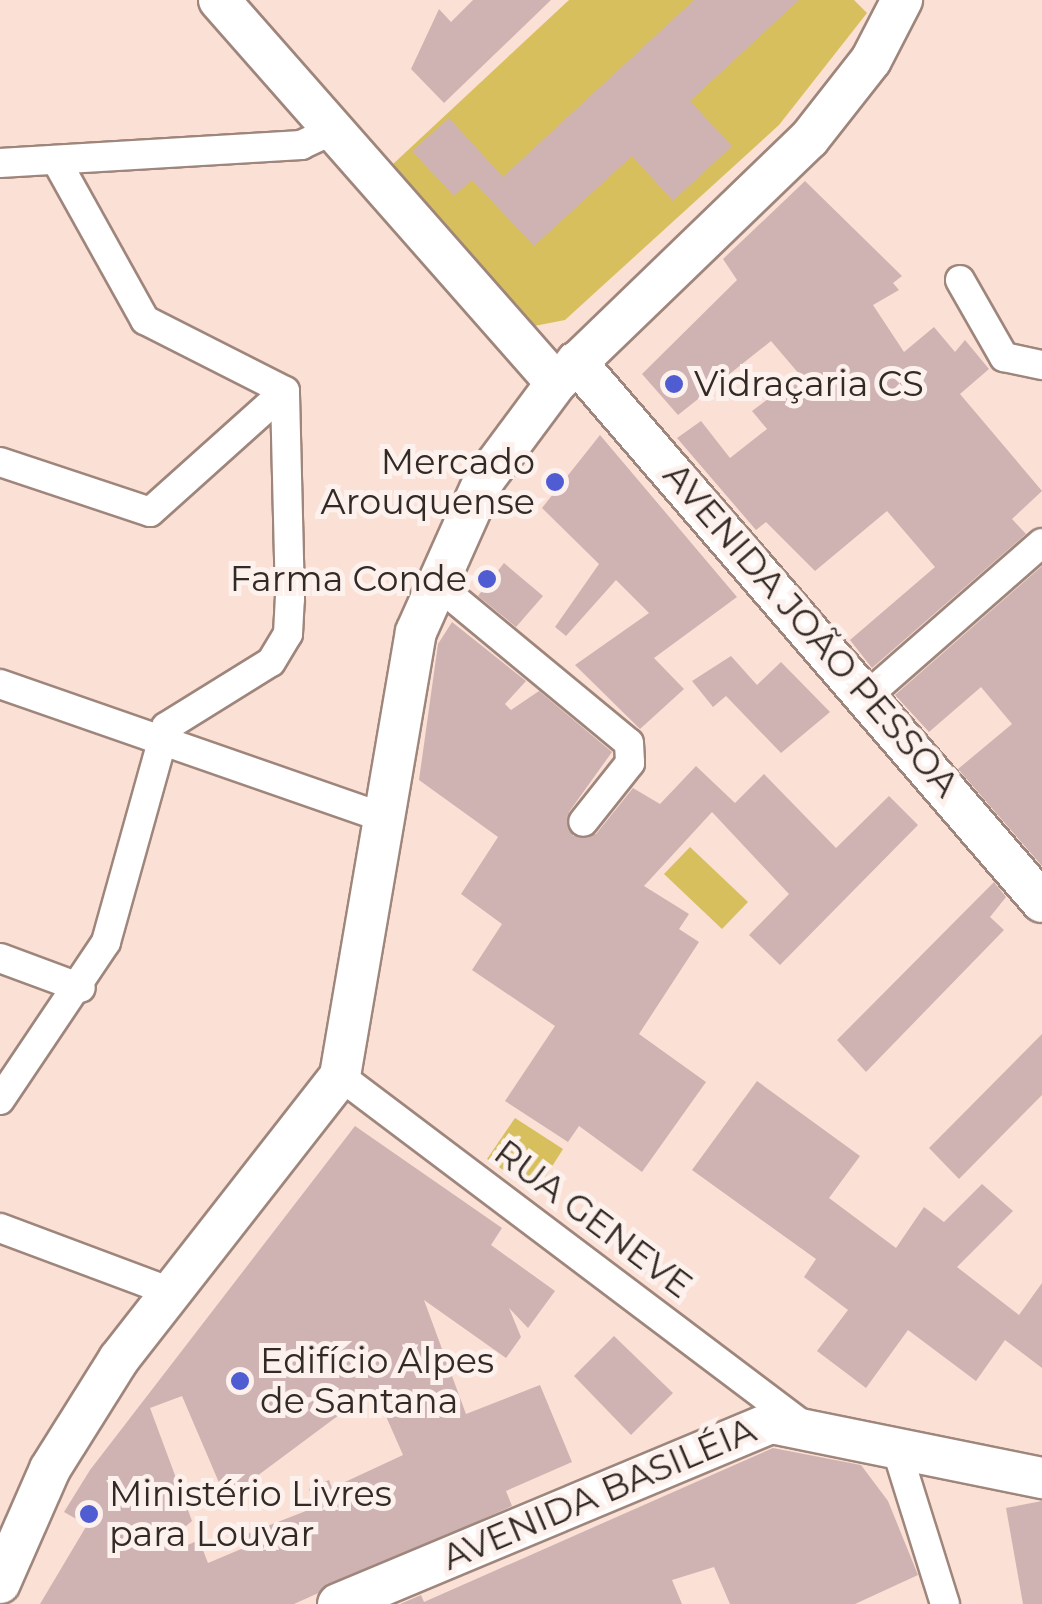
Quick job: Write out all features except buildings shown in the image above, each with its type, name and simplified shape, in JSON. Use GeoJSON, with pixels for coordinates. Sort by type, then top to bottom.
{"type":"FeatureCollection","features":[{"type":"Feature","properties":{"kind":"street","name":"AVENIDA JOÃO PESSOA"},"geometry":{"type":"LineString","coordinates":[[219,0],[868,696],[1042,902]]}},
{"type":"Feature","properties":{"kind":"street"},"geometry":{"type":"LineString","coordinates":[[0,1583],[68,1437],[172,1292],[340,1076],[384,818],[433,581],[504,446],[566,372],[808,139],[872,60],[902,0]]}},
{"type":"Feature","properties":{"kind":"street"},"geometry":{"type":"LineString","coordinates":[[2,160],[301,145],[338,128]]}},
{"type":"Feature","properties":{"kind":"street"},"geometry":{"type":"LineString","coordinates":[[56,160],[145,320],[286,390]]}},
{"type":"Feature","properties":{"kind":"street"},"geometry":{"type":"LineString","coordinates":[[960,280],[1004,356],[1042,365]]}},
{"type":"Feature","properties":{"kind":"street"},"geometry":{"type":"LineString","coordinates":[[5,461],[150,512],[286,390]]}},
{"type":"Feature","properties":{"kind":"street"},"geometry":{"type":"LineString","coordinates":[[0,1100],[80,988],[119,911],[158,742],[188,710],[272,662],[288,634],[286,390]]}},
{"type":"Feature","properties":{"kind":"street"},"geometry":{"type":"LineString","coordinates":[[868,696],[1042,543]]}},
{"type":"Feature","properties":{"kind":"street"},"geometry":{"type":"LineString","coordinates":[[433,581],[629,743],[630,763],[583,822]]}},
{"type":"Feature","properties":{"kind":"street"},"geometry":{"type":"LineString","coordinates":[[0,684],[384,818]]}},
{"type":"Feature","properties":{"kind":"street"},"geometry":{"type":"LineString","coordinates":[[0,958],[80,988]]}},
{"type":"Feature","properties":{"kind":"street","name":"RUA GENEVE"},"geometry":{"type":"LineString","coordinates":[[340,1076],[800,1422]]}},
{"type":"Feature","properties":{"kind":"street"},"geometry":{"type":"LineString","coordinates":[[0,1228],[172,1292]]}},
{"type":"Feature","properties":{"kind":"street","name":"AVENIDA BASILÉIA"},"geometry":{"type":"LineString","coordinates":[[357,1600],[745,1429],[800,1422],[898,1454],[1042,1478]]}},
{"type":"Feature","properties":{"kind":"street"},"geometry":{"type":"LineString","coordinates":[[898,1454],[944,1604]]}},
{"type":"Feature","properties":{"kind":"shaded area"},"geometry":{"type":"Polygon","coordinates":[[[569,0],[854,0],[867,13],[779,125],[565,320],[529,327],[392,165],[569,0]]]}},
{"type":"Feature","properties":{"kind":"shaded area"},"geometry":{"type":"Polygon","coordinates":[[[690,847],[748,902],[722,929],[664,874],[690,847]]]}},
{"type":"Feature","properties":{"kind":"shaded area"},"geometry":{"type":"Polygon","coordinates":[[[515,1118],[563,1149],[536,1192],[487,1159],[515,1118]]]}},
{"type":"Feature","properties":{"kind":"place","name":"Vidraçaria CS"},"geometry":{"type":"Point","coordinates":[674,384]}},
{"type":"Feature","properties":{"kind":"place","name":"Mercado Arouquense"},"geometry":{"type":"Point","coordinates":[555,482]}},
{"type":"Feature","properties":{"kind":"place","name":"Farma Conde"},"geometry":{"type":"Point","coordinates":[487,579]}},
{"type":"Feature","properties":{"kind":"place","name":"Edifício Alpes de Santana"},"geometry":{"type":"Point","coordinates":[240,1381]}},
{"type":"Feature","properties":{"kind":"place","name":"Ministério Livres para Louvar"},"geometry":{"type":"Point","coordinates":[89,1514]}}]}
